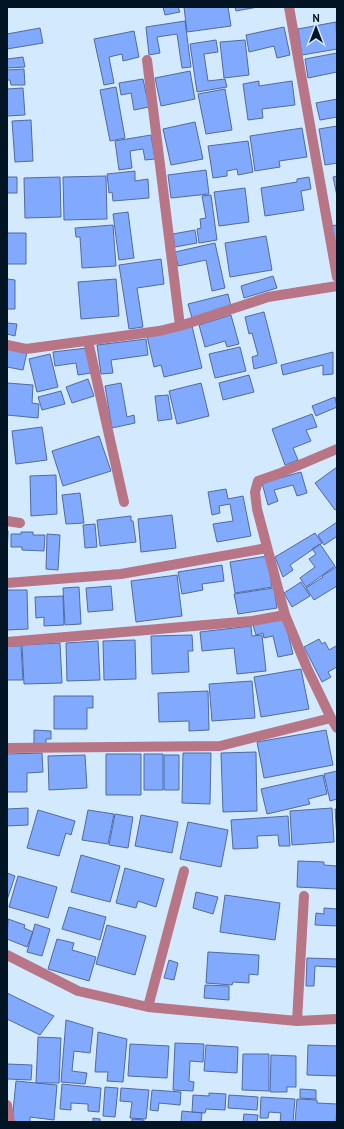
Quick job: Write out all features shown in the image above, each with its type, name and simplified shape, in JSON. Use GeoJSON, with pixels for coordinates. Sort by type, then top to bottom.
{"type":"FeatureCollection","features":[{"type":"Feature","properties":{"kind":"street"},"geometry":{"type":"LineString","coordinates":[[289,7],[337,277]]}},
{"type":"Feature","properties":{"kind":"street"},"geometry":{"type":"LineString","coordinates":[[147,60],[180,326]]}},
{"type":"Feature","properties":{"kind":"street"},"geometry":{"type":"LineString","coordinates":[[7,345],[26,349],[159,331],[180,326],[268,297],[337,286]]}},
{"type":"Feature","properties":{"kind":"street"},"geometry":{"type":"LineString","coordinates":[[88,341],[98,379],[124,502]]}},
{"type":"Feature","properties":{"kind":"street"},"geometry":{"type":"LineString","coordinates":[[337,449],[258,481],[255,492],[257,509],[285,615],[307,668],[337,728]]}},
{"type":"Feature","properties":{"kind":"street"},"geometry":{"type":"LineString","coordinates":[[7,522],[20,523]]}},
{"type":"Feature","properties":{"kind":"street"},"geometry":{"type":"LineString","coordinates":[[7,583],[121,574],[267,548]]}},
{"type":"Feature","properties":{"kind":"street"},"geometry":{"type":"LineString","coordinates":[[7,642],[252,621],[285,615]]}},
{"type":"Feature","properties":{"kind":"street"},"geometry":{"type":"LineString","coordinates":[[7,748],[220,746],[331,718]]}},
{"type":"Feature","properties":{"kind":"street"},"geometry":{"type":"LineString","coordinates":[[148,1007],[184,871]]}},
{"type":"Feature","properties":{"kind":"street"},"geometry":{"type":"LineString","coordinates":[[297,1021],[304,896]]}},
{"type":"Feature","properties":{"kind":"street"},"geometry":{"type":"LineString","coordinates":[[7,955],[78,991],[148,1007],[297,1021],[337,1019]]}},
{"type":"Feature","properties":{"kind":"street"},"geometry":{"type":"LineString","coordinates":[[7,1106],[10,1122]]}},
{"type":"Feature","properties":{"kind":"building"},"geometry":{"type":"Polygon","coordinates":[[[163,7],[178,7],[180,12],[165,15],[163,7]]]}},
{"type":"Feature","properties":{"kind":"building"},"geometry":{"type":"Polygon","coordinates":[[[184,7],[228,7],[231,26],[187,32],[184,7]]]}},
{"type":"Feature","properties":{"kind":"building"},"geometry":{"type":"Polygon","coordinates":[[[235,7],[258,7],[236,11],[235,7]]]}},
{"type":"Feature","properties":{"kind":"building"},"geometry":{"type":"Polygon","coordinates":[[[185,21],[191,67],[182,68],[177,34],[157,37],[160,53],[149,55],[146,27],[185,21]]]}},
{"type":"Feature","properties":{"kind":"building"},"geometry":{"type":"Polygon","coordinates":[[[336,22],[337,49],[302,55],[298,29],[336,22]]]}},
{"type":"Feature","properties":{"kind":"building"},"geometry":{"type":"Polygon","coordinates":[[[284,27],[290,55],[277,58],[274,46],[249,52],[246,35],[284,27]]]}},
{"type":"Feature","properties":{"kind":"building"},"geometry":{"type":"Polygon","coordinates":[[[40,28],[43,43],[7,49],[7,34],[40,28]]]}},
{"type":"Feature","properties":{"kind":"building"},"geometry":{"type":"Polygon","coordinates":[[[134,31],[139,57],[123,61],[122,54],[109,57],[114,83],[104,85],[94,39],[134,31]]]}},
{"type":"Feature","properties":{"kind":"building"},"geometry":{"type":"Polygon","coordinates":[[[216,40],[218,52],[204,54],[208,81],[225,79],[227,87],[197,92],[190,44],[216,40]]]}},
{"type":"Feature","properties":{"kind":"building"},"geometry":{"type":"Polygon","coordinates":[[[245,40],[249,75],[224,78],[220,42],[245,40]]]}},
{"type":"Feature","properties":{"kind":"building"},"geometry":{"type":"Polygon","coordinates":[[[337,53],[337,72],[308,78],[305,59],[337,53]]]}},
{"type":"Feature","properties":{"kind":"building"},"geometry":{"type":"Polygon","coordinates":[[[23,57],[25,67],[7,68],[7,59],[23,57]]]}},
{"type":"Feature","properties":{"kind":"building"},"geometry":{"type":"Polygon","coordinates":[[[24,69],[25,85],[11,85],[10,80],[7,80],[7,70],[24,69]]]}},
{"type":"Feature","properties":{"kind":"building"},"geometry":{"type":"Polygon","coordinates":[[[190,71],[195,99],[161,106],[155,78],[190,71]]]}},
{"type":"Feature","properties":{"kind":"building"},"geometry":{"type":"Polygon","coordinates":[[[143,79],[149,107],[134,110],[131,93],[121,95],[119,83],[143,79]]]}},
{"type":"Feature","properties":{"kind":"building"},"geometry":{"type":"Polygon","coordinates":[[[259,81],[259,86],[292,81],[295,105],[262,109],[263,118],[248,120],[243,84],[259,81]]]}},
{"type":"Feature","properties":{"kind":"building"},"geometry":{"type":"Polygon","coordinates":[[[116,87],[125,138],[110,141],[100,90],[116,87]]]}},
{"type":"Feature","properties":{"kind":"building"},"geometry":{"type":"Polygon","coordinates":[[[23,88],[25,115],[7,116],[7,89],[23,88]]]}},
{"type":"Feature","properties":{"kind":"building"},"geometry":{"type":"Polygon","coordinates":[[[225,89],[232,130],[206,134],[198,94],[225,89]]]}},
{"type":"Feature","properties":{"kind":"building"},"geometry":{"type":"Polygon","coordinates":[[[337,99],[337,117],[320,120],[316,103],[337,99]]]}},
{"type":"Feature","properties":{"kind":"building"},"geometry":{"type":"Polygon","coordinates":[[[31,120],[33,161],[15,162],[12,121],[31,120]]]}},
{"type":"Feature","properties":{"kind":"building"},"geometry":{"type":"Polygon","coordinates":[[[195,122],[203,159],[171,165],[163,129],[195,122]]]}},
{"type":"Feature","properties":{"kind":"building"},"geometry":{"type":"Polygon","coordinates":[[[337,126],[337,163],[325,165],[319,129],[337,126]]]}},
{"type":"Feature","properties":{"kind":"building"},"geometry":{"type":"Polygon","coordinates":[[[302,128],[307,157],[279,161],[280,167],[255,171],[250,136],[302,128]]]}},
{"type":"Feature","properties":{"kind":"building"},"geometry":{"type":"Polygon","coordinates":[[[151,135],[155,159],[145,160],[143,149],[130,151],[132,168],[119,170],[115,141],[151,135]]]}},
{"type":"Feature","properties":{"kind":"building"},"geometry":{"type":"Polygon","coordinates":[[[248,141],[253,172],[238,175],[237,169],[227,171],[227,176],[213,178],[208,146],[248,141]]]}},
{"type":"Feature","properties":{"kind":"building"},"geometry":{"type":"Polygon","coordinates":[[[206,170],[209,194],[171,198],[168,175],[206,170]]]}},
{"type":"Feature","properties":{"kind":"building"},"geometry":{"type":"Polygon","coordinates":[[[135,171],[135,181],[148,179],[149,198],[113,201],[112,192],[109,193],[107,174],[135,171]]]}},
{"type":"Feature","properties":{"kind":"building"},"geometry":{"type":"Polygon","coordinates":[[[106,176],[107,219],[64,220],[63,177],[106,176]]]}},
{"type":"Feature","properties":{"kind":"building"},"geometry":{"type":"Polygon","coordinates":[[[337,176],[337,196],[333,177],[337,176]]]}},
{"type":"Feature","properties":{"kind":"building"},"geometry":{"type":"Polygon","coordinates":[[[7,177],[17,177],[17,193],[7,193],[7,177]]]}},
{"type":"Feature","properties":{"kind":"building"},"geometry":{"type":"Polygon","coordinates":[[[60,177],[61,217],[25,218],[24,178],[60,177]]]}},
{"type":"Feature","properties":{"kind":"building"},"geometry":{"type":"Polygon","coordinates":[[[309,177],[311,189],[301,191],[304,210],[265,216],[261,188],[297,182],[297,179],[309,177]]]}},
{"type":"Feature","properties":{"kind":"building"},"geometry":{"type":"Polygon","coordinates":[[[245,188],[249,222],[219,226],[214,192],[245,188]]]}},
{"type":"Feature","properties":{"kind":"building"},"geometry":{"type":"Polygon","coordinates":[[[211,195],[217,240],[199,243],[197,229],[201,228],[200,219],[206,218],[202,196],[211,195]]]}},
{"type":"Feature","properties":{"kind":"building"},"geometry":{"type":"Polygon","coordinates":[[[128,212],[134,258],[119,260],[113,214],[128,212]]]}},
{"type":"Feature","properties":{"kind":"building"},"geometry":{"type":"Polygon","coordinates":[[[113,225],[116,266],[82,268],[80,237],[76,237],[75,228],[113,225]]]}},
{"type":"Feature","properties":{"kind":"building"},"geometry":{"type":"Polygon","coordinates":[[[337,225],[337,248],[334,248],[329,226],[337,225]]]}},
{"type":"Feature","properties":{"kind":"building"},"geometry":{"type":"Polygon","coordinates":[[[195,230],[197,243],[175,247],[173,234],[195,230]]]}},
{"type":"Feature","properties":{"kind":"building"},"geometry":{"type":"Polygon","coordinates":[[[7,233],[26,233],[26,264],[7,264],[7,233]]]}},
{"type":"Feature","properties":{"kind":"building"},"geometry":{"type":"Polygon","coordinates":[[[266,236],[272,270],[230,277],[225,243],[266,236]]]}},
{"type":"Feature","properties":{"kind":"building"},"geometry":{"type":"Polygon","coordinates":[[[215,243],[225,288],[212,291],[206,260],[178,266],[175,252],[215,243]]]}},
{"type":"Feature","properties":{"kind":"building"},"geometry":{"type":"Polygon","coordinates":[[[161,259],[164,284],[137,288],[143,327],[129,329],[119,265],[161,259]]]}},
{"type":"Feature","properties":{"kind":"building"},"geometry":{"type":"Polygon","coordinates":[[[273,276],[277,288],[244,298],[241,286],[273,276]]]}},
{"type":"Feature","properties":{"kind":"building"},"geometry":{"type":"Polygon","coordinates":[[[7,279],[15,280],[15,309],[7,309],[7,279]]]}},
{"type":"Feature","properties":{"kind":"building"},"geometry":{"type":"Polygon","coordinates":[[[116,279],[119,316],[81,319],[78,282],[116,279]]]}},
{"type":"Feature","properties":{"kind":"building"},"geometry":{"type":"Polygon","coordinates":[[[228,294],[231,307],[192,318],[188,304],[228,294]]]}},
{"type":"Feature","properties":{"kind":"building"},"geometry":{"type":"Polygon","coordinates":[[[264,312],[277,363],[254,369],[252,357],[258,355],[252,333],[249,334],[245,317],[264,312]]]}},
{"type":"Feature","properties":{"kind":"building"},"geometry":{"type":"Polygon","coordinates":[[[231,315],[239,344],[227,347],[225,341],[205,347],[199,325],[231,315]]]}},
{"type":"Feature","properties":{"kind":"building"},"geometry":{"type":"Polygon","coordinates":[[[7,323],[17,324],[15,336],[7,334],[7,323]]]}},
{"type":"Feature","properties":{"kind":"building"},"geometry":{"type":"Polygon","coordinates":[[[192,326],[202,368],[164,377],[161,365],[154,367],[147,336],[192,326]]]}},
{"type":"Feature","properties":{"kind":"building"},"geometry":{"type":"Polygon","coordinates":[[[146,339],[148,355],[111,360],[113,373],[101,374],[97,345],[146,339]]]}},
{"type":"Feature","properties":{"kind":"building"},"geometry":{"type":"Polygon","coordinates":[[[240,347],[246,371],[215,378],[209,354],[240,347]]]}},
{"type":"Feature","properties":{"kind":"building"},"geometry":{"type":"Polygon","coordinates":[[[7,348],[27,352],[23,370],[7,367],[7,348]]]}},
{"type":"Feature","properties":{"kind":"building"},"geometry":{"type":"Polygon","coordinates":[[[87,348],[91,373],[78,375],[76,363],[55,366],[53,352],[87,348]]]}},
{"type":"Feature","properties":{"kind":"building"},"geometry":{"type":"Polygon","coordinates":[[[333,352],[333,374],[323,375],[323,365],[283,375],[281,365],[333,352]]]}},
{"type":"Feature","properties":{"kind":"building"},"geometry":{"type":"Polygon","coordinates":[[[50,354],[58,387],[37,392],[29,359],[50,354]]]}},
{"type":"Feature","properties":{"kind":"building"},"geometry":{"type":"Polygon","coordinates":[[[249,375],[254,392],[223,400],[219,383],[249,375]]]}},
{"type":"Feature","properties":{"kind":"building"},"geometry":{"type":"Polygon","coordinates":[[[88,379],[94,396],[72,403],[66,387],[88,379]]]}},
{"type":"Feature","properties":{"kind":"building"},"geometry":{"type":"Polygon","coordinates":[[[7,383],[33,385],[32,403],[39,404],[38,418],[7,415],[7,383]]]}},
{"type":"Feature","properties":{"kind":"building"},"geometry":{"type":"Polygon","coordinates":[[[121,383],[127,417],[134,415],[135,423],[112,428],[105,386],[121,383]]]}},
{"type":"Feature","properties":{"kind":"building"},"geometry":{"type":"Polygon","coordinates":[[[201,383],[209,416],[177,424],[169,391],[201,383]]]}},
{"type":"Feature","properties":{"kind":"building"},"geometry":{"type":"Polygon","coordinates":[[[61,391],[65,404],[42,410],[38,397],[61,391]]]}},
{"type":"Feature","properties":{"kind":"building"},"geometry":{"type":"Polygon","coordinates":[[[168,395],[172,419],[158,421],[155,396],[168,395]]]}},
{"type":"Feature","properties":{"kind":"building"},"geometry":{"type":"Polygon","coordinates":[[[335,397],[337,407],[316,416],[312,406],[335,397]]]}},
{"type":"Feature","properties":{"kind":"building"},"geometry":{"type":"Polygon","coordinates":[[[312,414],[317,427],[306,430],[311,441],[293,448],[298,460],[285,465],[272,429],[312,414]]]}},
{"type":"Feature","properties":{"kind":"building"},"geometry":{"type":"Polygon","coordinates":[[[42,427],[47,460],[16,464],[12,431],[42,427]]]}},
{"type":"Feature","properties":{"kind":"building"},"geometry":{"type":"Polygon","coordinates":[[[99,436],[111,471],[63,486],[52,451],[99,436]]]}},
{"type":"Feature","properties":{"kind":"building"},"geometry":{"type":"Polygon","coordinates":[[[337,467],[337,509],[335,510],[315,483],[337,467]]]}},
{"type":"Feature","properties":{"kind":"building"},"geometry":{"type":"Polygon","coordinates":[[[301,472],[307,493],[297,496],[293,485],[274,490],[278,501],[268,505],[262,483],[301,472]]]}},
{"type":"Feature","properties":{"kind":"building"},"geometry":{"type":"Polygon","coordinates":[[[56,475],[57,514],[31,516],[30,476],[56,475]]]}},
{"type":"Feature","properties":{"kind":"building"},"geometry":{"type":"Polygon","coordinates":[[[226,489],[228,499],[243,496],[251,536],[217,542],[213,524],[233,521],[230,504],[219,506],[220,513],[212,515],[208,492],[226,489]]]}},
{"type":"Feature","properties":{"kind":"building"},"geometry":{"type":"Polygon","coordinates":[[[80,493],[84,523],[66,524],[62,495],[80,493]]]}},
{"type":"Feature","properties":{"kind":"building"},"geometry":{"type":"Polygon","coordinates":[[[172,515],[176,548],[141,552],[138,519],[172,515]]]}},
{"type":"Feature","properties":{"kind":"building"},"geometry":{"type":"Polygon","coordinates":[[[131,516],[136,542],[100,546],[97,520],[131,516]]]}},
{"type":"Feature","properties":{"kind":"building"},"geometry":{"type":"Polygon","coordinates":[[[337,522],[337,539],[336,537],[324,545],[318,535],[337,522]]]}},
{"type":"Feature","properties":{"kind":"building"},"geometry":{"type":"Polygon","coordinates":[[[95,524],[97,547],[85,548],[83,525],[95,524]]]}},
{"type":"Feature","properties":{"kind":"building"},"geometry":{"type":"Polygon","coordinates":[[[7,531],[8,531],[7,561],[7,531]]]}},
{"type":"Feature","properties":{"kind":"building"},"geometry":{"type":"Polygon","coordinates":[[[21,532],[33,532],[33,535],[45,535],[44,551],[22,550],[22,547],[11,547],[11,534],[21,534],[21,532]]]}},
{"type":"Feature","properties":{"kind":"building"},"geometry":{"type":"Polygon","coordinates":[[[315,533],[322,543],[290,565],[293,570],[283,577],[275,557],[315,533]]]}},
{"type":"Feature","properties":{"kind":"building"},"geometry":{"type":"Polygon","coordinates":[[[47,534],[60,535],[58,570],[46,569],[47,534]]]}},
{"type":"Feature","properties":{"kind":"building"},"geometry":{"type":"Polygon","coordinates":[[[320,544],[335,566],[306,587],[300,578],[315,567],[309,559],[316,554],[312,549],[320,544]]]}},
{"type":"Feature","properties":{"kind":"building"},"geometry":{"type":"Polygon","coordinates":[[[267,556],[272,587],[235,593],[230,562],[267,556]]]}},
{"type":"Feature","properties":{"kind":"building"},"geometry":{"type":"Polygon","coordinates":[[[222,565],[224,581],[202,584],[203,590],[182,594],[178,572],[222,565]]]}},
{"type":"Feature","properties":{"kind":"building"},"geometry":{"type":"Polygon","coordinates":[[[336,567],[337,586],[314,600],[306,588],[336,567]]]}},
{"type":"Feature","properties":{"kind":"building"},"geometry":{"type":"Polygon","coordinates":[[[177,575],[182,616],[136,622],[131,581],[177,575]]]}},
{"type":"Feature","properties":{"kind":"building"},"geometry":{"type":"Polygon","coordinates":[[[301,582],[310,596],[292,607],[284,593],[301,582]]]}},
{"type":"Feature","properties":{"kind":"building"},"geometry":{"type":"Polygon","coordinates":[[[111,586],[113,610],[88,612],[86,588],[111,586]]]}},
{"type":"Feature","properties":{"kind":"building"},"geometry":{"type":"Polygon","coordinates":[[[79,587],[81,624],[65,625],[63,588],[79,587]]]}},
{"type":"Feature","properties":{"kind":"building"},"geometry":{"type":"Polygon","coordinates":[[[274,588],[277,608],[238,614],[234,594],[274,588]]]}},
{"type":"Feature","properties":{"kind":"building"},"geometry":{"type":"Polygon","coordinates":[[[7,590],[27,590],[28,629],[7,630],[7,590]]]}},
{"type":"Feature","properties":{"kind":"building"},"geometry":{"type":"Polygon","coordinates":[[[63,596],[64,625],[44,626],[44,617],[36,618],[35,597],[63,596]]]}},
{"type":"Feature","properties":{"kind":"building"},"geometry":{"type":"Polygon","coordinates":[[[284,617],[293,654],[278,657],[273,636],[264,638],[263,633],[256,635],[253,625],[284,617]]]}},
{"type":"Feature","properties":{"kind":"building"},"geometry":{"type":"Polygon","coordinates":[[[251,626],[252,636],[262,635],[266,671],[237,674],[234,648],[202,651],[200,632],[251,626]]]}},
{"type":"Feature","properties":{"kind":"building"},"geometry":{"type":"Polygon","coordinates":[[[192,635],[193,651],[188,651],[189,672],[152,674],[151,636],[192,635]]]}},
{"type":"Feature","properties":{"kind":"building"},"geometry":{"type":"Polygon","coordinates":[[[319,639],[322,644],[325,642],[329,650],[336,646],[337,648],[337,667],[328,672],[331,677],[322,682],[304,647],[319,639]]]}},
{"type":"Feature","properties":{"kind":"building"},"geometry":{"type":"Polygon","coordinates":[[[135,640],[136,679],[104,680],[103,641],[135,640]]]}},
{"type":"Feature","properties":{"kind":"building"},"geometry":{"type":"Polygon","coordinates":[[[98,641],[100,680],[67,681],[66,643],[98,641]]]}},
{"type":"Feature","properties":{"kind":"building"},"geometry":{"type":"Polygon","coordinates":[[[60,643],[62,683],[24,684],[22,645],[60,643]]]}},
{"type":"Feature","properties":{"kind":"building"},"geometry":{"type":"Polygon","coordinates":[[[7,646],[21,646],[23,680],[7,680],[7,646]]]}},
{"type":"Feature","properties":{"kind":"building"},"geometry":{"type":"Polygon","coordinates":[[[301,669],[309,709],[261,717],[254,677],[301,669]]]}},
{"type":"Feature","properties":{"kind":"building"},"geometry":{"type":"Polygon","coordinates":[[[252,681],[255,718],[212,721],[209,684],[252,681]]]}},
{"type":"Feature","properties":{"kind":"building"},"geometry":{"type":"Polygon","coordinates":[[[208,691],[209,730],[189,731],[189,721],[159,722],[158,693],[208,691]]]}},
{"type":"Feature","properties":{"kind":"building"},"geometry":{"type":"Polygon","coordinates":[[[54,696],[93,696],[93,708],[87,708],[87,729],[54,729],[54,696]]]}},
{"type":"Feature","properties":{"kind":"building"},"geometry":{"type":"Polygon","coordinates":[[[34,730],[51,731],[51,739],[46,739],[46,745],[34,744],[34,730]]]}},
{"type":"Feature","properties":{"kind":"building"},"geometry":{"type":"Polygon","coordinates":[[[326,730],[333,765],[264,778],[257,742],[326,730]]]}},
{"type":"Feature","properties":{"kind":"building"},"geometry":{"type":"Polygon","coordinates":[[[256,752],[257,811],[223,812],[221,753],[256,752]]]}},
{"type":"Feature","properties":{"kind":"building"},"geometry":{"type":"Polygon","coordinates":[[[42,753],[43,772],[27,773],[27,792],[7,792],[7,754],[42,753]]]}},
{"type":"Feature","properties":{"kind":"building"},"geometry":{"type":"Polygon","coordinates":[[[183,753],[211,753],[210,804],[182,803],[183,753]]]}},
{"type":"Feature","properties":{"kind":"building"},"geometry":{"type":"Polygon","coordinates":[[[106,754],[141,754],[141,795],[106,795],[106,754]]]}},
{"type":"Feature","properties":{"kind":"building"},"geometry":{"type":"Polygon","coordinates":[[[144,754],[163,754],[163,790],[144,790],[144,754]]]}},
{"type":"Feature","properties":{"kind":"building"},"geometry":{"type":"Polygon","coordinates":[[[85,755],[87,788],[49,790],[48,756],[85,755]]]}},
{"type":"Feature","properties":{"kind":"building"},"geometry":{"type":"Polygon","coordinates":[[[164,755],[179,755],[179,790],[164,790],[164,755]]]}},
{"type":"Feature","properties":{"kind":"building"},"geometry":{"type":"Polygon","coordinates":[[[337,771],[337,799],[330,801],[324,774],[337,771]]]}},
{"type":"Feature","properties":{"kind":"building"},"geometry":{"type":"Polygon","coordinates":[[[323,775],[327,794],[308,799],[310,804],[267,814],[261,789],[323,775]]]}},
{"type":"Feature","properties":{"kind":"building"},"geometry":{"type":"Polygon","coordinates":[[[28,808],[28,825],[7,826],[7,809],[28,808]]]}},
{"type":"Feature","properties":{"kind":"building"},"geometry":{"type":"Polygon","coordinates":[[[332,808],[334,842],[292,845],[290,811],[332,808]]]}},
{"type":"Feature","properties":{"kind":"building"},"geometry":{"type":"Polygon","coordinates":[[[335,809],[337,809],[337,839],[335,809]]]}},
{"type":"Feature","properties":{"kind":"building"},"geometry":{"type":"Polygon","coordinates":[[[38,810],[75,821],[71,835],[66,833],[59,856],[27,848],[38,810]]]}},
{"type":"Feature","properties":{"kind":"building"},"geometry":{"type":"Polygon","coordinates":[[[88,810],[114,814],[108,844],[82,840],[88,810]]]}},
{"type":"Feature","properties":{"kind":"building"},"geometry":{"type":"Polygon","coordinates":[[[115,814],[133,817],[128,848],[109,845],[115,814]]]}},
{"type":"Feature","properties":{"kind":"building"},"geometry":{"type":"Polygon","coordinates":[[[141,815],[178,822],[172,853],[135,846],[141,815]]]}},
{"type":"Feature","properties":{"kind":"building"},"geometry":{"type":"Polygon","coordinates":[[[288,816],[290,846],[279,846],[278,835],[257,836],[258,848],[233,849],[231,820],[288,816]]]}},
{"type":"Feature","properties":{"kind":"building"},"geometry":{"type":"Polygon","coordinates":[[[188,822],[228,830],[221,867],[180,859],[188,822]]]}},
{"type":"Feature","properties":{"kind":"building"},"geometry":{"type":"Polygon","coordinates":[[[81,855],[120,866],[110,902],[71,892],[81,855]]]}},
{"type":"Feature","properties":{"kind":"building"},"geometry":{"type":"Polygon","coordinates":[[[298,861],[324,862],[324,865],[337,866],[337,889],[297,887],[298,861]]]}},
{"type":"Feature","properties":{"kind":"building"},"geometry":{"type":"Polygon","coordinates":[[[125,868],[164,879],[156,907],[138,901],[136,908],[116,903],[125,868]]]}},
{"type":"Feature","properties":{"kind":"building"},"geometry":{"type":"Polygon","coordinates":[[[7,873],[15,876],[7,900],[7,873]]]}},
{"type":"Feature","properties":{"kind":"building"},"geometry":{"type":"Polygon","coordinates":[[[18,876],[57,887],[48,918],[9,907],[18,876]]]}},
{"type":"Feature","properties":{"kind":"building"},"geometry":{"type":"Polygon","coordinates":[[[196,892],[218,897],[213,914],[193,908],[196,892]]]}},
{"type":"Feature","properties":{"kind":"building"},"geometry":{"type":"Polygon","coordinates":[[[225,895],[280,903],[275,940],[220,932],[225,895]]]}},
{"type":"Feature","properties":{"kind":"building"},"geometry":{"type":"Polygon","coordinates":[[[69,907],[106,917],[100,940],[62,929],[69,907]]]}},
{"type":"Feature","properties":{"kind":"building"},"geometry":{"type":"Polygon","coordinates":[[[324,908],[337,909],[337,926],[315,925],[316,913],[324,914],[324,908]]]}},
{"type":"Feature","properties":{"kind":"building"},"geometry":{"type":"Polygon","coordinates":[[[8,919],[25,925],[24,928],[33,932],[27,947],[7,939],[8,919]]]}},
{"type":"Feature","properties":{"kind":"building"},"geometry":{"type":"Polygon","coordinates":[[[35,924],[50,929],[42,956],[27,952],[35,924]]]}},
{"type":"Feature","properties":{"kind":"building"},"geometry":{"type":"Polygon","coordinates":[[[107,925],[146,936],[135,975],[96,964],[107,925]]]}},
{"type":"Feature","properties":{"kind":"building"},"geometry":{"type":"Polygon","coordinates":[[[57,939],[74,943],[72,950],[96,957],[89,981],[48,969],[57,939]]]}},
{"type":"Feature","properties":{"kind":"building"},"geometry":{"type":"Polygon","coordinates":[[[208,952],[259,955],[258,975],[249,974],[249,983],[233,982],[232,985],[206,983],[208,952]]]}},
{"type":"Feature","properties":{"kind":"building"},"geometry":{"type":"Polygon","coordinates":[[[307,958],[337,959],[337,967],[315,966],[314,986],[306,986],[307,958]]]}},
{"type":"Feature","properties":{"kind":"building"},"geometry":{"type":"Polygon","coordinates":[[[169,960],[178,963],[174,980],[164,978],[169,960]]]}},
{"type":"Feature","properties":{"kind":"building"},"geometry":{"type":"Polygon","coordinates":[[[205,985],[229,986],[229,1000],[204,998],[205,985]]]}},
{"type":"Feature","properties":{"kind":"building"},"geometry":{"type":"Polygon","coordinates":[[[7,993],[54,1016],[40,1035],[7,1019],[7,993]]]}},
{"type":"Feature","properties":{"kind":"building"},"geometry":{"type":"Polygon","coordinates":[[[66,1020],[93,1028],[90,1053],[74,1051],[72,1071],[87,1073],[85,1084],[61,1082],[66,1020]]]}},
{"type":"Feature","properties":{"kind":"building"},"geometry":{"type":"Polygon","coordinates":[[[98,1032],[127,1039],[123,1082],[107,1081],[108,1072],[95,1072],[98,1032]]]}},
{"type":"Feature","properties":{"kind":"building"},"geometry":{"type":"Polygon","coordinates":[[[38,1037],[61,1038],[59,1083],[36,1083],[38,1037]]]}},
{"type":"Feature","properties":{"kind":"building"},"geometry":{"type":"Polygon","coordinates":[[[175,1043],[204,1044],[203,1062],[190,1061],[189,1081],[194,1082],[193,1091],[173,1090],[175,1043]]]}},
{"type":"Feature","properties":{"kind":"building"},"geometry":{"type":"Polygon","coordinates":[[[130,1044],[169,1046],[167,1078],[128,1076],[130,1044]]]}},
{"type":"Feature","properties":{"kind":"building"},"geometry":{"type":"Polygon","coordinates":[[[206,1045],[238,1047],[237,1073],[204,1071],[206,1045]]]}},
{"type":"Feature","properties":{"kind":"building"},"geometry":{"type":"Polygon","coordinates":[[[308,1045],[337,1046],[337,1076],[307,1075],[308,1045]]]}},
{"type":"Feature","properties":{"kind":"building"},"geometry":{"type":"Polygon","coordinates":[[[243,1054],[269,1054],[269,1091],[242,1090],[243,1054]]]}},
{"type":"Feature","properties":{"kind":"building"},"geometry":{"type":"Polygon","coordinates":[[[271,1055],[296,1056],[296,1087],[287,1087],[287,1092],[270,1092],[271,1055]]]}},
{"type":"Feature","properties":{"kind":"building"},"geometry":{"type":"Polygon","coordinates":[[[7,1064],[32,1065],[31,1080],[7,1079],[7,1064]]]}},
{"type":"Feature","properties":{"kind":"building"},"geometry":{"type":"Polygon","coordinates":[[[16,1081],[57,1085],[54,1120],[30,1117],[30,1122],[12,1122],[16,1081]]]}},
{"type":"Feature","properties":{"kind":"building"},"geometry":{"type":"Polygon","coordinates":[[[62,1084],[101,1088],[99,1112],[88,1111],[88,1104],[71,1103],[71,1110],[60,1109],[62,1084]]]}},
{"type":"Feature","properties":{"kind":"building"},"geometry":{"type":"Polygon","coordinates":[[[105,1087],[118,1088],[115,1117],[103,1116],[105,1087]]]}},
{"type":"Feature","properties":{"kind":"building"},"geometry":{"type":"Polygon","coordinates":[[[121,1088],[149,1090],[146,1119],[130,1118],[132,1102],[120,1101],[121,1088]]]}},
{"type":"Feature","properties":{"kind":"building"},"geometry":{"type":"Polygon","coordinates":[[[300,1089],[316,1090],[316,1099],[300,1098],[300,1089]]]}},
{"type":"Feature","properties":{"kind":"building"},"geometry":{"type":"Polygon","coordinates":[[[152,1090],[181,1092],[180,1105],[159,1103],[158,1111],[150,1110],[152,1090]]]}},
{"type":"Feature","properties":{"kind":"building"},"geometry":{"type":"Polygon","coordinates":[[[209,1093],[226,1094],[225,1110],[206,1109],[205,1113],[192,1112],[193,1095],[209,1096],[209,1093]]]}},
{"type":"Feature","properties":{"kind":"building"},"geometry":{"type":"Polygon","coordinates":[[[229,1095],[258,1097],[257,1110],[228,1108],[229,1095]]]}},
{"type":"Feature","properties":{"kind":"building"},"geometry":{"type":"Polygon","coordinates":[[[261,1097],[295,1099],[293,1122],[280,1122],[281,1113],[269,1112],[268,1118],[260,1118],[261,1097]]]}},
{"type":"Feature","properties":{"kind":"building"},"geometry":{"type":"Polygon","coordinates":[[[297,1099],[317,1100],[317,1103],[337,1104],[336,1122],[295,1122],[297,1099]]]}},
{"type":"Feature","properties":{"kind":"building"},"geometry":{"type":"Polygon","coordinates":[[[182,1111],[202,1113],[201,1122],[181,1122],[182,1111]]]}},
{"type":"Feature","properties":{"kind":"building"},"geometry":{"type":"Polygon","coordinates":[[[244,1114],[258,1115],[257,1122],[243,1122],[244,1114]]]}},
{"type":"Feature","properties":{"kind":"building"},"geometry":{"type":"Polygon","coordinates":[[[93,1118],[100,1119],[100,1122],[93,1122],[93,1118]]]}},
{"type":"Feature","properties":{"kind":"building"},"geometry":{"type":"Polygon","coordinates":[[[132,1119],[144,1120],[144,1122],[132,1122],[132,1119]]]}}]}
